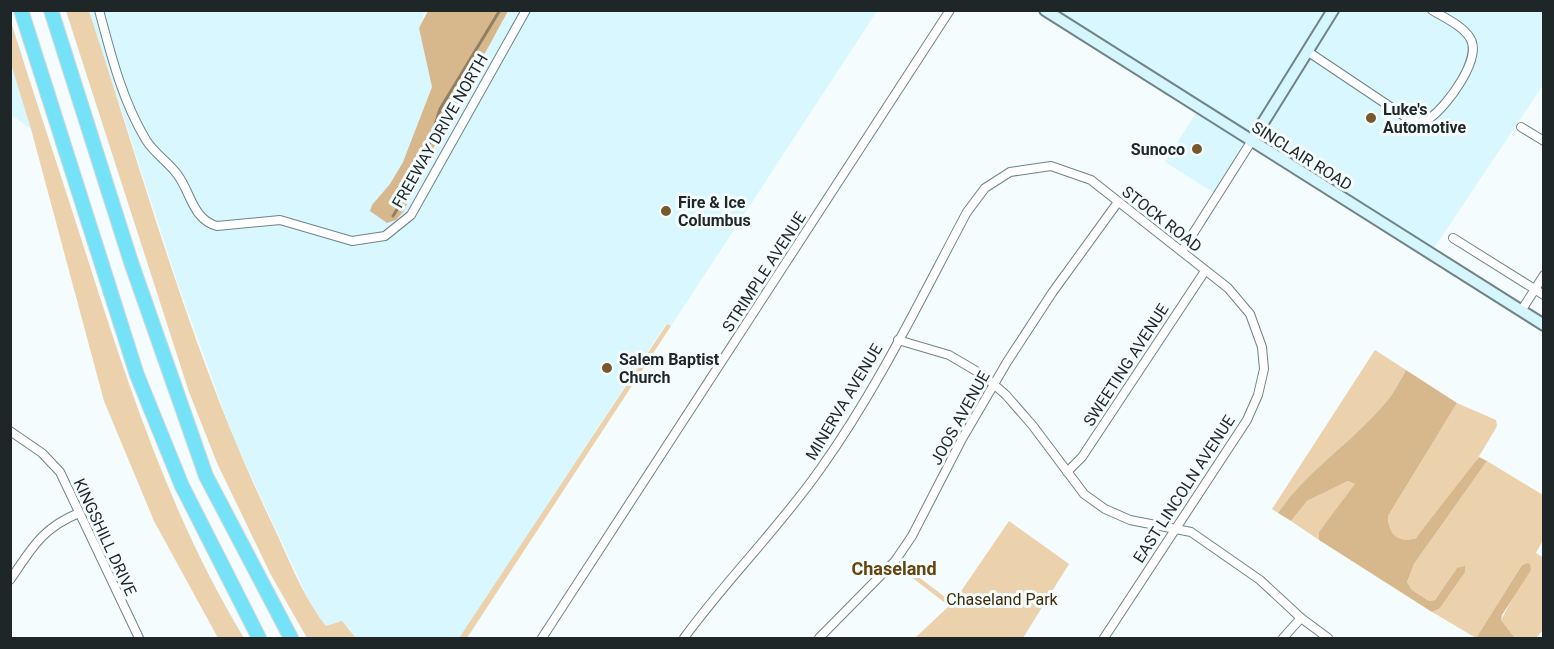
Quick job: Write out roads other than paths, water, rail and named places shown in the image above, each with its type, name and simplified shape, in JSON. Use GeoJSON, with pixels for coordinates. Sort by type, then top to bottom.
{"type":"FeatureCollection","features":[{"type":"Feature","properties":{"kind":"highway"},"geometry":{"type":"LineString","coordinates":[[21,10],[137,375],[182,486],[259,639]]}},
{"type":"Feature","properties":{"kind":"highway"},"geometry":{"type":"LineString","coordinates":[[51,10],[145,304],[206,476],[291,639]]}},
{"type":"Feature","properties":{"kind":"main road","name":"SINCLAIR ROAD"},"geometry":{"type":"LineString","coordinates":[[1045,10],[1544,325]]}},
{"type":"Feature","properties":{"kind":"main road"},"geometry":{"type":"LineString","coordinates":[[1251,142],[1333,10]]}},
{"type":"Feature","properties":{"kind":"street","name":"FREEWAY DRIVE NORTH"},"geometry":{"type":"LineString","coordinates":[[99,10],[119,82],[147,142],[178,174],[199,217],[207,224],[217,226],[280,220],[352,241],[385,236],[411,214],[526,10]]}},
{"type":"Feature","properties":{"kind":"street","name":"STRIMPLE AVENUE"},"geometry":{"type":"LineString","coordinates":[[542,639],[950,10]]}},
{"type":"Feature","properties":{"kind":"street"},"geometry":{"type":"LineString","coordinates":[[1307,51],[1412,119],[1430,118],[1439,112],[1459,84],[1473,52],[1472,40],[1464,30],[1432,10]]}},
{"type":"Feature","properties":{"kind":"street"},"geometry":{"type":"LineString","coordinates":[[1521,127],[1544,141]]}},
{"type":"Feature","properties":{"kind":"street"},"geometry":{"type":"LineString","coordinates":[[1182,251],[1251,142]]}},
{"type":"Feature","properties":{"kind":"street","name":"STOCK ROAD"},"geometry":{"type":"LineString","coordinates":[[1010,172],[1052,166],[1091,180],[1228,288],[1250,314],[1262,347]]}},
{"type":"Feature","properties":{"kind":"street","name":"MINERVA AVENUE"},"geometry":{"type":"LineString","coordinates":[[684,639],[742,563],[820,469],[849,427],[967,212],[985,188],[1010,172]]}},
{"type":"Feature","properties":{"kind":"street","name":"JOOS AVENUE"},"geometry":{"type":"LineString","coordinates":[[819,639],[895,561],[912,536],[994,384],[1052,293],[1118,202]]}},
{"type":"Feature","properties":{"kind":"street"},"geometry":{"type":"LineString","coordinates":[[1453,238],[1544,295]]}},
{"type":"Feature","properties":{"kind":"street","name":"SWEETING AVENUE"},"geometry":{"type":"LineString","coordinates":[[1067,472],[1082,457],[1205,270]]}},
{"type":"Feature","properties":{"kind":"street"},"geometry":{"type":"LineString","coordinates":[[1521,311],[1544,274]]}},
{"type":"Feature","properties":{"kind":"street"},"geometry":{"type":"LineString","coordinates":[[898,340],[949,355],[994,384],[1033,426],[1084,494],[1105,509],[1130,520],[1191,532],[1260,580],[1301,618],[1328,639]]}},
{"type":"Feature","properties":{"kind":"street","name":"EAST LINCOLN AVENUE"},"geometry":{"type":"LineString","coordinates":[[1104,639],[1247,420],[1258,395],[1264,369],[1262,347]]}},
{"type":"Feature","properties":{"kind":"street","name":"KINGSHILL DRIVE"},"geometry":{"type":"LineString","coordinates":[[10,431],[52,462],[66,482],[139,639]]}},
{"type":"Feature","properties":{"kind":"street"},"geometry":{"type":"LineString","coordinates":[[10,580],[42,534],[56,523],[79,513]]}},
{"type":"Feature","properties":{"kind":"street"},"geometry":{"type":"LineString","coordinates":[[1283,639],[1301,618]]}},
{"type":"Feature","properties":{"kind":"waterway"},"geometry":{"type":"LineString","coordinates":[[393,216],[420,173],[440,109],[500,10]]}},
{"type":"Feature","properties":{"kind":"place","name":"Luke's Automotive"},"geometry":{"type":"Point","coordinates":[1371,118]}},
{"type":"Feature","properties":{"kind":"place","name":"Sunoco"},"geometry":{"type":"Point","coordinates":[1197,149]}},
{"type":"Feature","properties":{"kind":"place","name":"Fire & Ice Columbus"},"geometry":{"type":"Point","coordinates":[666,211]}},
{"type":"Feature","properties":{"kind":"place","name":"Salem Baptist Church"},"geometry":{"type":"Point","coordinates":[607,368]}},
{"type":"Feature","properties":{"kind":"district","name":"Chaseland"},"geometry":{"type":"Point","coordinates":[894,568]}},
{"type":"Feature","properties":{"kind":"park label","name":"Chaseland Park"},"geometry":{"type":"Point","coordinates":[1002,599]}}]}
